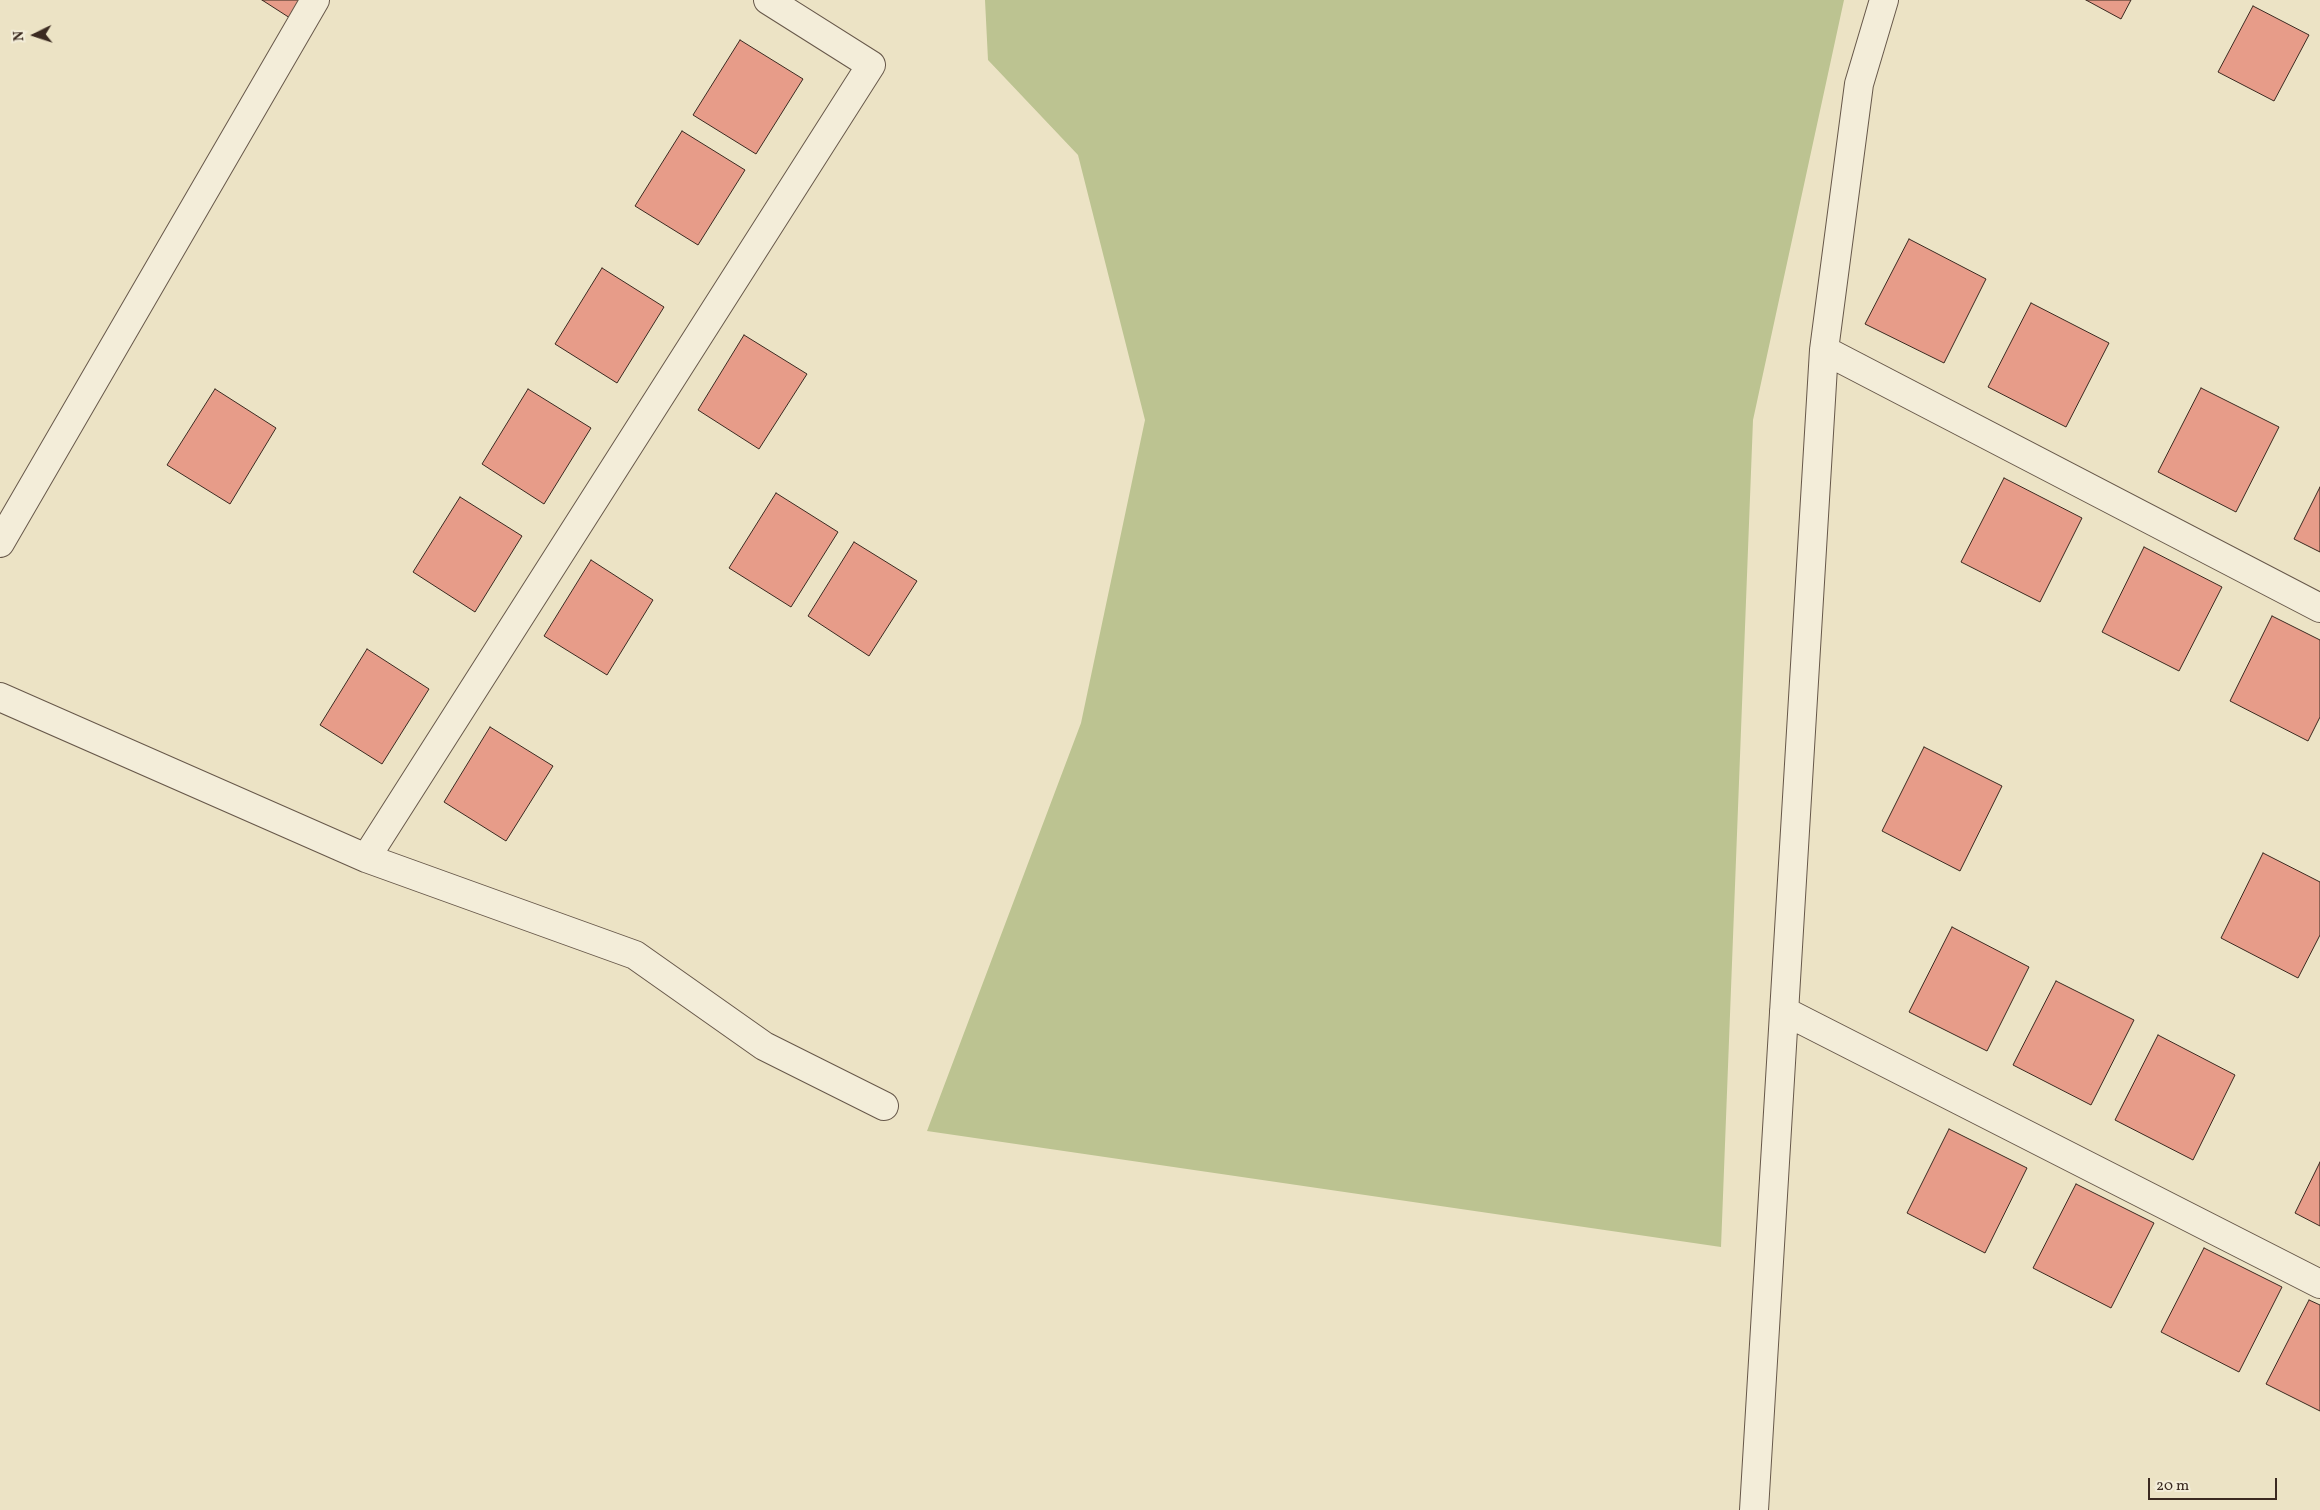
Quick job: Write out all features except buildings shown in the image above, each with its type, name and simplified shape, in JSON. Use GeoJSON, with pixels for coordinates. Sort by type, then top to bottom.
{"type":"FeatureCollection","features":[{"type":"Feature","properties":{"kind":"street"},"geometry":{"type":"LineString","coordinates":[[0,543],[315,0]]}},
{"type":"Feature","properties":{"kind":"street"},"geometry":{"type":"LineString","coordinates":[[366,858],[871,65],[768,0]]}},
{"type":"Feature","properties":{"kind":"street"},"geometry":{"type":"LineString","coordinates":[[1754,1510],[1824,350],[1859,84],[1884,0]]}},
{"type":"Feature","properties":{"kind":"street"},"geometry":{"type":"LineString","coordinates":[[1824,350],[2320,608]]}},
{"type":"Feature","properties":{"kind":"street"},"geometry":{"type":"LineString","coordinates":[[0,697],[366,858],[635,955],[764,1046],[884,1106]]}},
{"type":"Feature","properties":{"kind":"street"},"geometry":{"type":"LineString","coordinates":[[1784,1011],[2320,1284]]}},
{"type":"Feature","properties":{"kind":"green space"},"geometry":{"type":"Polygon","coordinates":[[[985,0],[1844,0],[1753,420],[1721,1247],[927,1131],[1081,723],[1145,420],[1078,155],[988,60],[985,0]]]}}]}
